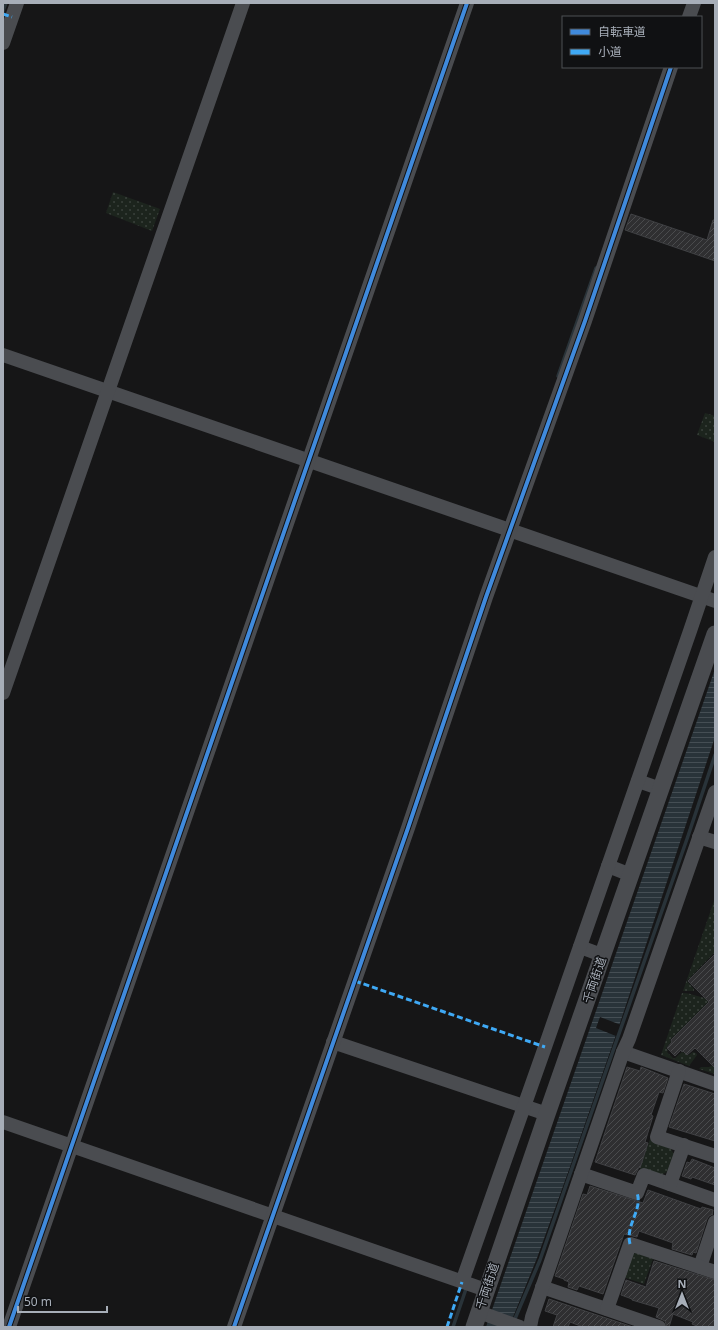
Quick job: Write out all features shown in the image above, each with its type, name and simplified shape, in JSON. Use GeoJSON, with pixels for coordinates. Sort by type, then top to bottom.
{"type":"FeatureCollection","features":[{"type":"Feature","properties":{"kind":"street"},"geometry":{"type":"LineString","coordinates":[[3,43],[17,3]]}},
{"type":"Feature","properties":{"kind":"street"},"geometry":{"type":"LineString","coordinates":[[3,693],[243,3]]}},
{"type":"Feature","properties":{"kind":"street"},"geometry":{"type":"LineString","coordinates":[[9,1327],[68,1144],[467,3]]}},
{"type":"Feature","properties":{"kind":"street"},"geometry":{"type":"LineString","coordinates":[[689,16],[694,3]]}},
{"type":"Feature","properties":{"kind":"street"},"geometry":{"type":"LineString","coordinates":[[234,1327],[270,1214],[333,1042],[506,529],[584,321],[671,68]]}},
{"type":"Feature","properties":{"kind":"street"},"geometry":{"type":"LineString","coordinates":[[3,355],[708,599]]}},
{"type":"Feature","properties":{"kind":"street"},"geometry":{"type":"LineString","coordinates":[[3,1122],[471,1285],[647,784],[708,599],[715,557]]}},
{"type":"Feature","properties":{"kind":"street","name":"千両街道"},"geometry":{"type":"LineString","coordinates":[[480,1318],[471,1285],[647,784],[715,634]]}},
{"type":"Feature","properties":{"kind":"street"},"geometry":{"type":"LineString","coordinates":[[480,1318],[523,1327],[532,1317],[623,1052],[629,1039],[715,792]]}},
{"type":"Feature","properties":{"kind":"street"},"geometry":{"type":"LineString","coordinates":[[699,836],[715,842]]}},
{"type":"Feature","properties":{"kind":"street"},"geometry":{"type":"LineString","coordinates":[[333,1042],[533,1110]]}},
{"type":"Feature","properties":{"kind":"street"},"geometry":{"type":"LineString","coordinates":[[623,1052],[715,1084]]}},
{"type":"Feature","properties":{"kind":"street"},"geometry":{"type":"LineString","coordinates":[[679,1071],[657,1137],[715,1156]]}},
{"type":"Feature","properties":{"kind":"street"},"geometry":{"type":"LineString","coordinates":[[670,1184],[684,1145]]}},
{"type":"Feature","properties":{"kind":"street"},"geometry":{"type":"LineString","coordinates":[[581,1174],[638,1193],[644,1175],[715,1200]]}},
{"type":"Feature","properties":{"kind":"street"},"geometry":{"type":"LineString","coordinates":[[700,1267],[715,1222]]}},
{"type":"Feature","properties":{"kind":"street"},"geometry":{"type":"LineString","coordinates":[[608,1309],[630,1244],[715,1272]]}},
{"type":"Feature","properties":{"kind":"street"},"geometry":{"type":"LineString","coordinates":[[542,1287],[659,1327]]}},
{"type":"Feature","properties":{"kind":"shaded area"},"geometry":{"type":"Polygon","coordinates":[[[113,192],[160,209],[152,231],[106,213],[113,192]]]}},
{"type":"Feature","properties":{"kind":"shaded area"},"geometry":{"type":"Polygon","coordinates":[[[705,413],[715,416],[715,442],[697,435],[705,413]]]}},
{"type":"Feature","properties":{"kind":"shaded area"},"geometry":{"type":"Polygon","coordinates":[[[715,669],[715,737],[616,1035],[537,1258],[509,1327],[486,1327],[715,669]]]}},
{"type":"Feature","properties":{"kind":"shaded area"},"geometry":{"type":"Polygon","coordinates":[[[715,898],[715,952],[687,981],[694,991],[683,991],[715,898]]]}},
{"type":"Feature","properties":{"kind":"shaded area"},"geometry":{"type":"Polygon","coordinates":[[[682,993],[711,999],[670,1040],[671,1042],[666,1048],[668,1050],[667,1052],[674,1059],[682,1052],[689,1055],[693,1052],[696,1053],[697,1055],[689,1066],[661,1055],[682,993]]]}},
{"type":"Feature","properties":{"kind":"shaded area"},"geometry":{"type":"Polygon","coordinates":[[[713,1065],[715,1066],[715,1074],[699,1069],[701,1067],[709,1067],[713,1065]]]}},
{"type":"Feature","properties":{"kind":"shaded area"},"geometry":{"type":"Polygon","coordinates":[[[650,1139],[669,1146],[674,1154],[668,1171],[660,1176],[640,1169],[650,1139]]]}},
{"type":"Feature","properties":{"kind":"shaded area"},"geometry":{"type":"Polygon","coordinates":[[[639,1251],[654,1256],[644,1284],[623,1277],[630,1255],[639,1251]]]}},
{"type":"Feature","properties":{"kind":"pier"},"geometry":{"type":"Polygon","coordinates":[[[600,1017],[621,1025],[571,1171],[538,1259],[616,1036],[596,1028],[600,1017]]]}},
{"type":"Feature","properties":{"kind":"building"},"geometry":{"type":"Polygon","coordinates":[[[631,214],[707,240],[713,220],[715,220],[715,261],[625,230],[631,214]]]}},
{"type":"Feature","properties":{"kind":"building"},"geometry":{"type":"Polygon","coordinates":[[[715,954],[715,1068],[695,1048],[687,1055],[681,1050],[675,1056],[667,1048],[672,1042],[671,1040],[709,1002],[688,981],[715,954]]]}},
{"type":"Feature","properties":{"kind":"building"},"geometry":{"type":"Polygon","coordinates":[[[627,1067],[640,1071],[641,1067],[668,1078],[663,1093],[659,1092],[651,1115],[653,1116],[645,1142],[648,1143],[640,1168],[639,1167],[635,1175],[595,1162],[627,1067]]]}},
{"type":"Feature","properties":{"kind":"building"},"geometry":{"type":"Polygon","coordinates":[[[684,1084],[715,1094],[715,1141],[669,1127],[684,1084]]]}},
{"type":"Feature","properties":{"kind":"building"},"geometry":{"type":"Polygon","coordinates":[[[692,1159],[715,1168],[715,1185],[692,1177],[691,1179],[682,1176],[687,1162],[690,1163],[692,1159]]]}},
{"type":"Feature","properties":{"kind":"building"},"geometry":{"type":"Polygon","coordinates":[[[590,1186],[643,1203],[648,1190],[701,1209],[702,1207],[713,1210],[713,1214],[707,1219],[696,1253],[693,1252],[692,1255],[672,1249],[673,1243],[639,1231],[637,1237],[624,1234],[603,1294],[579,1286],[577,1290],[568,1287],[569,1282],[555,1276],[583,1194],[587,1195],[590,1186]]]}},
{"type":"Feature","properties":{"kind":"building"},"geometry":{"type":"Polygon","coordinates":[[[654,1261],[715,1280],[715,1327],[699,1327],[692,1324],[693,1322],[673,1314],[669,1327],[667,1327],[665,1321],[656,1317],[659,1308],[621,1295],[626,1280],[646,1287],[654,1261]]]}},
{"type":"Feature","properties":{"kind":"building"},"geometry":{"type":"Polygon","coordinates":[[[549,1299],[633,1327],[583,1327],[570,1322],[568,1327],[553,1327],[557,1315],[545,1311],[549,1299]]]}},
{"type":"Feature","properties":{"kind":"waterway"},"geometry":{"type":"LineString","coordinates":[[3,11],[6,3]]}},
{"type":"Feature","properties":{"kind":"waterway"},"geometry":{"type":"LineString","coordinates":[[558,376],[596,268]]}},
{"type":"Feature","properties":{"kind":"waterway"},"geometry":{"type":"LineString","coordinates":[[514,1321],[540,1260],[715,755]]}},
{"type":"Feature","properties":{"kind":"waterway"},"geometry":{"type":"LineString","coordinates":[[453,1327],[467,1286]]}},
{"type":"Feature","properties":{"kind":"marked path"},"geometry":{"type":"LineString","coordinates":[[3,14],[12,17]]}},
{"type":"Feature","properties":{"kind":"marked path"},"geometry":{"type":"LineString","coordinates":[[355,981],[545,1047]]}},
{"type":"Feature","properties":{"kind":"marked path"},"geometry":{"type":"LineString","coordinates":[[630,1244],[630,1230],[638,1205],[637,1193]]}},
{"type":"Feature","properties":{"kind":"marked path"},"geometry":{"type":"LineString","coordinates":[[447,1327],[462,1282]]}},
{"type":"Feature","properties":{"kind":"cycle path"},"geometry":{"type":"LineString","coordinates":[[9,1327],[467,3]]}},
{"type":"Feature","properties":{"kind":"cycle path"},"geometry":{"type":"LineString","coordinates":[[234,1327],[408,828],[486,597],[585,321],[671,68]]}}]}
